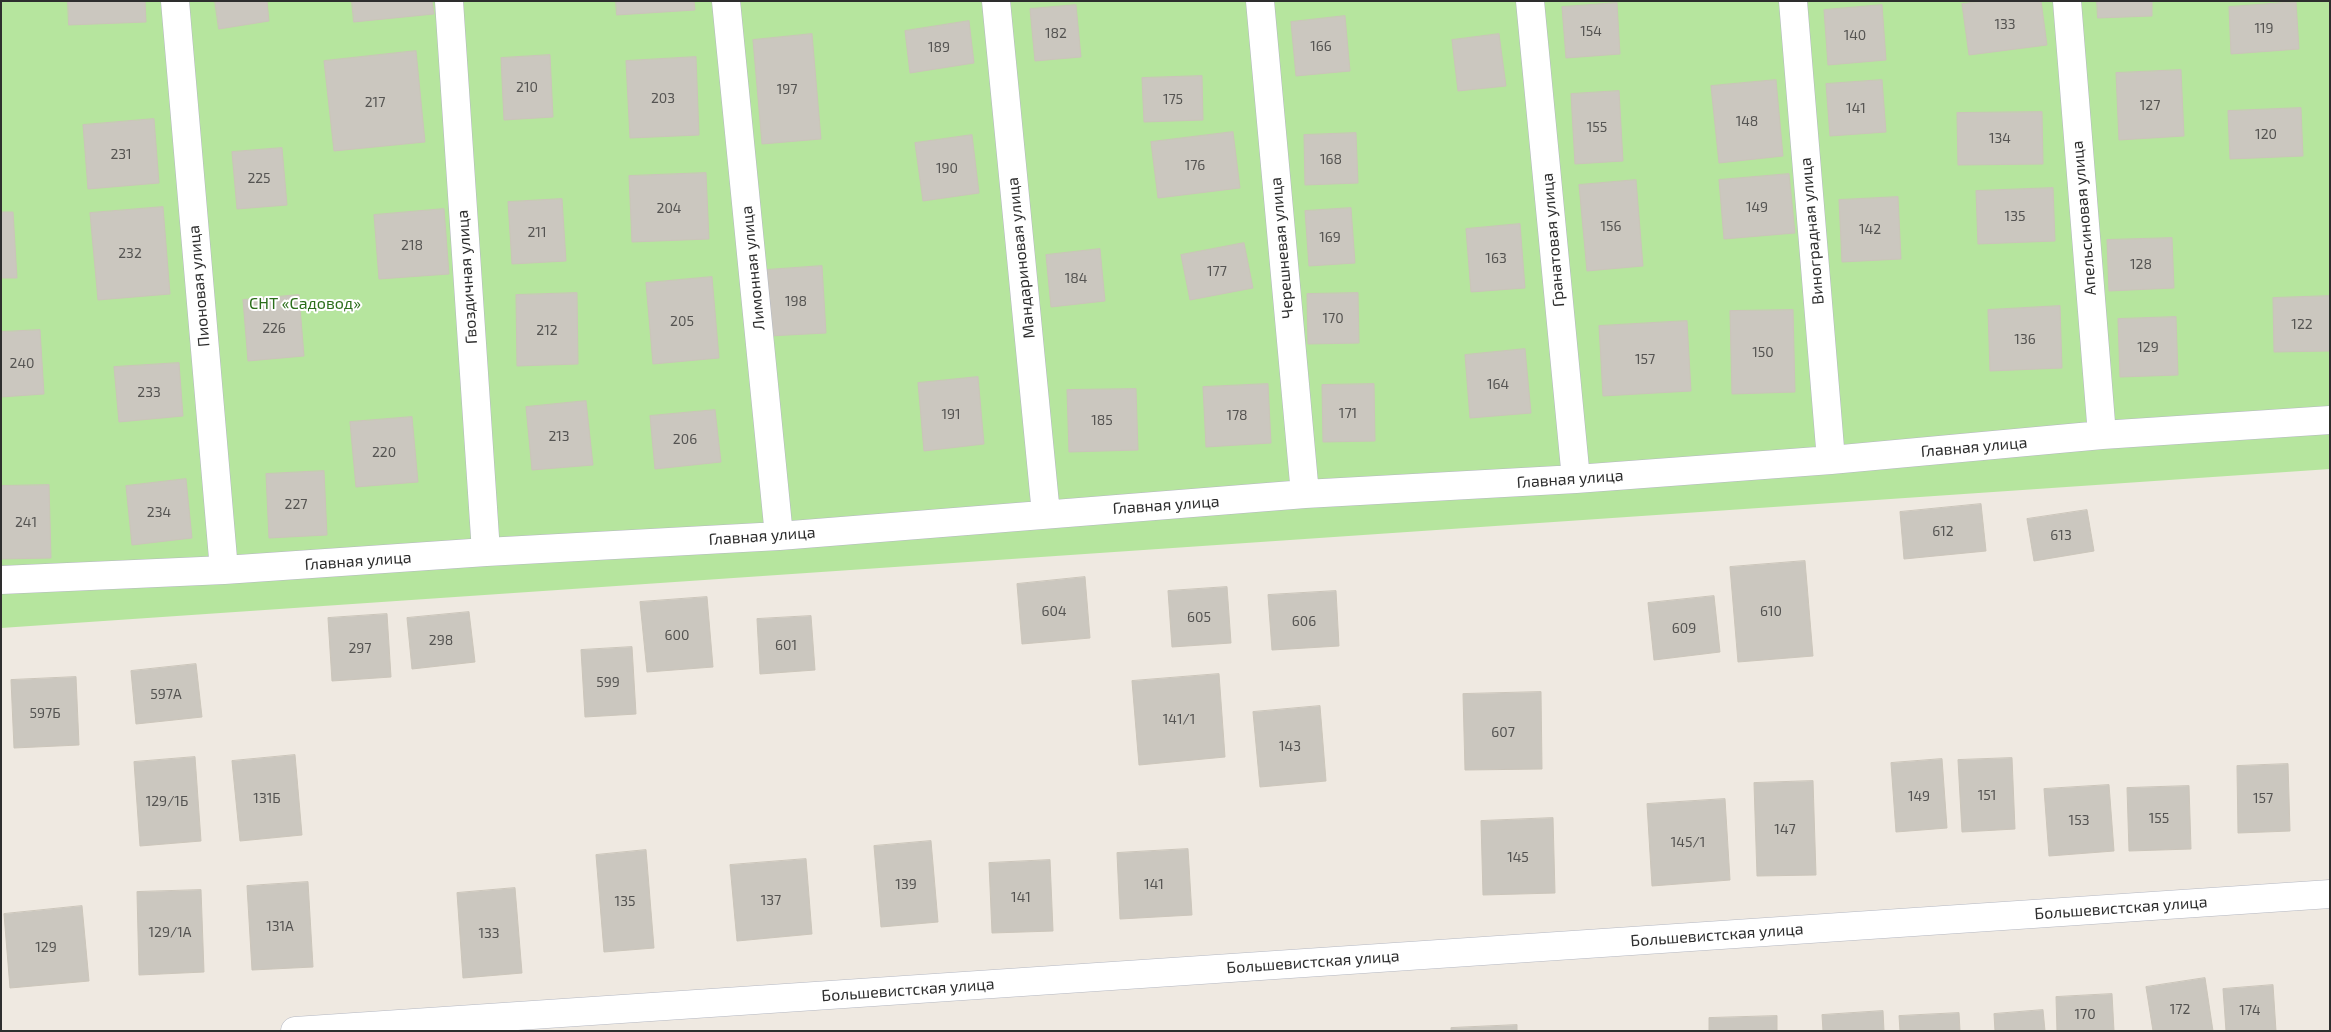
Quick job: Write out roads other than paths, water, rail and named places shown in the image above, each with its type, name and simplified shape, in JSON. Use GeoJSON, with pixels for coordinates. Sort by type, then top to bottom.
{"type":"FeatureCollection","features":[{"type":"Feature","properties":{"kind":"street","name":"Пионовая улица"},"geometry":{"type":"LineString","coordinates":[[175,1],[224,570]]}},
{"type":"Feature","properties":{"kind":"street","name":"Гвоздичная улица"},"geometry":{"type":"LineString","coordinates":[[448,1],[486,552]]}},
{"type":"Feature","properties":{"kind":"street","name":"Лимонная улица"},"geometry":{"type":"LineString","coordinates":[[726,1],[779,536]]}},
{"type":"Feature","properties":{"kind":"street","name":"Мандариновая улица"},"geometry":{"type":"LineString","coordinates":[[996,1],[1046,514]]}},
{"type":"Feature","properties":{"kind":"street","name":"Черешневая улица"},"geometry":{"type":"LineString","coordinates":[[1260,1],[1304,494]]}},
{"type":"Feature","properties":{"kind":"street","name":"Гранатовая улица"},"geometry":{"type":"LineString","coordinates":[[1530,1],[1576,479]]}},
{"type":"Feature","properties":{"kind":"street","name":"Виноградная улица"},"geometry":{"type":"LineString","coordinates":[[1792,1],[1831,460]]}},
{"type":"Feature","properties":{"kind":"street","name":"Апельсиновая улица"},"geometry":{"type":"LineString","coordinates":[[2066,1],[2102,434]]}},
{"type":"Feature","properties":{"kind":"street","name":"Главная улица"},"geometry":{"type":"LineString","coordinates":[[1,580],[224,570],[486,552],[779,536],[1304,494],[1576,479],[1831,460],[2102,434],[2330,420]]}},
{"type":"Feature","properties":{"kind":"street","name":"Большевистская улица"},"geometry":{"type":"LineString","coordinates":[[295,1031],[2330,894]]}},
{"type":"Feature","properties":{"kind":"park label","name":"СНТ «Садовод»"},"geometry":{"type":"Point","coordinates":[305,304]}}]}
